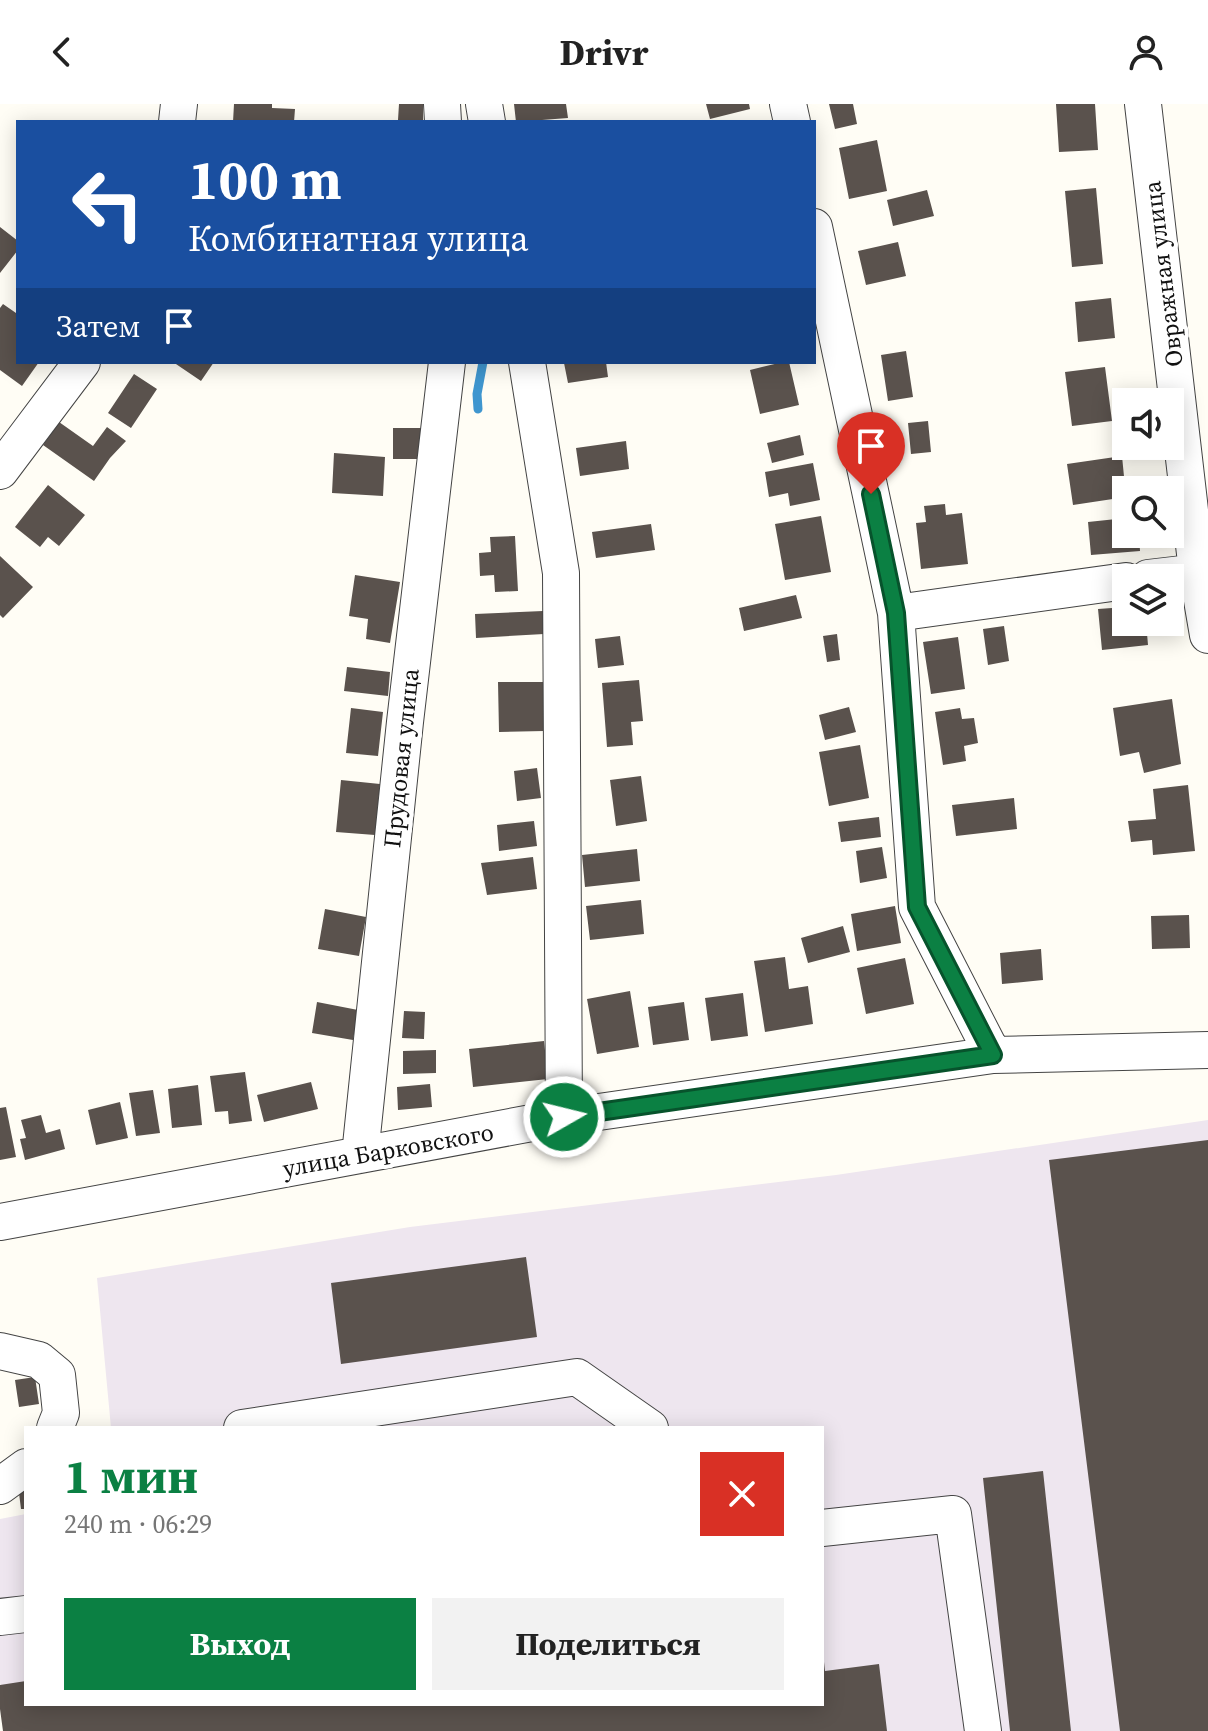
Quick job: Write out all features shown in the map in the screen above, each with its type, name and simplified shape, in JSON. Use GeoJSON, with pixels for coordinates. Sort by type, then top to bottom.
{"type":"FeatureCollection","features":[{"type":"Feature","properties":{"kind":"street","name":"Овражная улица"},"geometry":{"type":"LineString","coordinates":[[1143,104],[1208,635]]}},
{"type":"Feature","properties":{"kind":"street"},"geometry":{"type":"LineString","coordinates":[[816,236],[896,613],[917,907],[993,1055]]}},
{"type":"Feature","properties":{"kind":"street"},"geometry":{"type":"LineString","coordinates":[[0,471],[80,364]]}},
{"type":"Feature","properties":{"kind":"street","name":"Прудовая улица"},"geometry":{"type":"LineString","coordinates":[[360,1155],[405,722],[447,364]]}},
{"type":"Feature","properties":{"kind":"street"},"geometry":{"type":"LineString","coordinates":[[527,364],[561,573],[564,1117]]}},
{"type":"Feature","properties":{"kind":"street"},"geometry":{"type":"LineString","coordinates":[[896,613],[1112,583]]}},
{"type":"Feature","properties":{"kind":"street","name":"улица Барковского"},"geometry":{"type":"LineString","coordinates":[[0,1222],[564,1117],[993,1055],[1208,1050]]}},
{"type":"Feature","properties":{"kind":"street"},"geometry":{"type":"LineString","coordinates":[[0,1351],[39,1360],[57,1375],[61,1413],[56,1426]]}},
{"type":"Feature","properties":{"kind":"street"},"geometry":{"type":"LineString","coordinates":[[255,1426],[577,1377],[647,1426]]}},
{"type":"Feature","properties":{"kind":"street"},"geometry":{"type":"LineString","coordinates":[[0,1486],[24,1468]]}},
{"type":"Feature","properties":{"kind":"street"},"geometry":{"type":"LineString","coordinates":[[824,1528],[953,1514],[983,1731]]}},
{"type":"Feature","properties":{"kind":"street"},"geometry":{"type":"LineString","coordinates":[[0,1617],[24,1614]]}},
{"type":"Feature","properties":{"kind":"shaded area"},"geometry":{"type":"Polygon","coordinates":[[[1208,1120],[1208,1731],[5,1731],[0,1681],[0,1519],[24,1514],[24,1706],[824,1706],[824,1426],[111,1426],[97,1278],[410,1227],[836,1175],[1208,1120]]]}},
{"type":"Feature","properties":{"kind":"building"},"geometry":{"type":"Polygon","coordinates":[[[234,104],[272,104],[272,108],[295,109],[294,120],[233,120],[234,104]]]}},
{"type":"Feature","properties":{"kind":"building"},"geometry":{"type":"Polygon","coordinates":[[[399,104],[423,104],[423,120],[398,120],[399,104]]]}},
{"type":"Feature","properties":{"kind":"building"},"geometry":{"type":"Polygon","coordinates":[[[514,104],[566,104],[568,118],[516,120],[514,104]]]}},
{"type":"Feature","properties":{"kind":"building"},"geometry":{"type":"Polygon","coordinates":[[[706,104],[749,104],[750,109],[710,119],[706,104]]]}},
{"type":"Feature","properties":{"kind":"building"},"geometry":{"type":"Polygon","coordinates":[[[829,104],[853,104],[857,124],[835,129],[829,104]]]}},
{"type":"Feature","properties":{"kind":"building"},"geometry":{"type":"Polygon","coordinates":[[[1056,104],[1095,104],[1098,150],[1059,152],[1056,104]]]}},
{"type":"Feature","properties":{"kind":"building"},"geometry":{"type":"Polygon","coordinates":[[[877,140],[887,191],[849,199],[839,148],[877,140]]]}},
{"type":"Feature","properties":{"kind":"building"},"geometry":{"type":"Polygon","coordinates":[[[1096,188],[1103,264],[1072,267],[1065,191],[1096,188]]]}},
{"type":"Feature","properties":{"kind":"building"},"geometry":{"type":"Polygon","coordinates":[[[927,190],[934,216],[893,226],[887,200],[927,190]]]}},
{"type":"Feature","properties":{"kind":"building"},"geometry":{"type":"Polygon","coordinates":[[[0,227],[16,239],[16,253],[0,273],[0,227]]]}},
{"type":"Feature","properties":{"kind":"building"},"geometry":{"type":"Polygon","coordinates":[[[898,242],[906,276],[866,285],[858,251],[898,242]]]}},
{"type":"Feature","properties":{"kind":"building"},"geometry":{"type":"Polygon","coordinates":[[[1111,298],[1115,338],[1078,342],[1075,302],[1111,298]]]}},
{"type":"Feature","properties":{"kind":"building"},"geometry":{"type":"Polygon","coordinates":[[[3,304],[16,313],[16,364],[38,364],[22,386],[0,370],[0,308],[3,304]]]}},
{"type":"Feature","properties":{"kind":"building"},"geometry":{"type":"Polygon","coordinates":[[[906,351],[913,397],[888,401],[881,355],[906,351]]]}},
{"type":"Feature","properties":{"kind":"building"},"geometry":{"type":"Polygon","coordinates":[[[176,364],[213,364],[201,381],[176,364]]]}},
{"type":"Feature","properties":{"kind":"building"},"geometry":{"type":"Polygon","coordinates":[[[564,364],[606,364],[608,377],[568,383],[564,364]]]}},
{"type":"Feature","properties":{"kind":"building"},"geometry":{"type":"Polygon","coordinates":[[[789,364],[799,405],[760,414],[750,370],[789,364]]]}},
{"type":"Feature","properties":{"kind":"building"},"geometry":{"type":"Polygon","coordinates":[[[1105,367],[1112,421],[1072,426],[1065,372],[1105,367]]]}},
{"type":"Feature","properties":{"kind":"building"},"geometry":{"type":"Polygon","coordinates":[[[134,374],[157,389],[131,428],[108,413],[134,374]]]}},
{"type":"Feature","properties":{"kind":"building"},"geometry":{"type":"Polygon","coordinates":[[[928,421],[931,452],[911,454],[908,423],[928,421]]]}},
{"type":"Feature","properties":{"kind":"building"},"geometry":{"type":"Polygon","coordinates":[[[59,422],[93,446],[107,427],[126,441],[94,481],[43,445],[59,422]]]}},
{"type":"Feature","properties":{"kind":"building"},"geometry":{"type":"Polygon","coordinates":[[[393,428],[423,428],[423,459],[393,459],[393,428]]]}},
{"type":"Feature","properties":{"kind":"building"},"geometry":{"type":"Polygon","coordinates":[[[800,435],[804,455],[772,463],[767,443],[800,435]]]}},
{"type":"Feature","properties":{"kind":"building"},"geometry":{"type":"Polygon","coordinates":[[[626,441],[629,469],[580,476],[576,448],[626,441]]]}},
{"type":"Feature","properties":{"kind":"building"},"geometry":{"type":"Polygon","coordinates":[[[334,453],[385,457],[383,496],[332,493],[334,453]]]}},
{"type":"Feature","properties":{"kind":"building"},"geometry":{"type":"Polygon","coordinates":[[[1112,457],[1112,460],[1122,460],[1124,476],[1112,476],[1112,499],[1073,505],[1067,464],[1112,457]]]}},
{"type":"Feature","properties":{"kind":"building"},"geometry":{"type":"Polygon","coordinates":[[[813,463],[820,500],[790,506],[788,493],[769,497],[765,472],[813,463]]]}},
{"type":"Feature","properties":{"kind":"building"},"geometry":{"type":"Polygon","coordinates":[[[48,485],[85,515],[59,546],[48,537],[40,547],[15,527],[48,485]]]}},
{"type":"Feature","properties":{"kind":"building"},"geometry":{"type":"Polygon","coordinates":[[[945,504],[946,515],[962,513],[968,564],[921,569],[916,523],[926,522],[924,506],[945,504]]]}},
{"type":"Feature","properties":{"kind":"building"},"geometry":{"type":"Polygon","coordinates":[[[821,516],[831,572],[785,580],[775,524],[821,516]]]}},
{"type":"Feature","properties":{"kind":"building"},"geometry":{"type":"Polygon","coordinates":[[[1112,519],[1112,548],[1140,548],[1140,551],[1091,555],[1088,522],[1112,519]]]}},
{"type":"Feature","properties":{"kind":"building"},"geometry":{"type":"Polygon","coordinates":[[[651,524],[655,550],[596,558],[592,532],[651,524]]]}},
{"type":"Feature","properties":{"kind":"building"},"geometry":{"type":"Polygon","coordinates":[[[515,536],[518,591],[495,592],[494,575],[480,576],[479,553],[491,552],[490,537],[515,536]]]}},
{"type":"Feature","properties":{"kind":"building"},"geometry":{"type":"Polygon","coordinates":[[[0,556],[33,587],[3,618],[0,615],[0,556]]]}},
{"type":"Feature","properties":{"kind":"building"},"geometry":{"type":"Polygon","coordinates":[[[355,575],[400,582],[390,643],[366,639],[368,619],[349,616],[355,575]]]}},
{"type":"Feature","properties":{"kind":"building"},"geometry":{"type":"Polygon","coordinates":[[[796,595],[802,618],[744,631],[739,608],[796,595]]]}},
{"type":"Feature","properties":{"kind":"building"},"geometry":{"type":"Polygon","coordinates":[[[1112,608],[1112,636],[1147,636],[1148,645],[1102,650],[1098,609],[1112,608]]]}},
{"type":"Feature","properties":{"kind":"building"},"geometry":{"type":"Polygon","coordinates":[[[543,611],[544,634],[476,638],[475,614],[543,611]]]}},
{"type":"Feature","properties":{"kind":"building"},"geometry":{"type":"Polygon","coordinates":[[[1004,626],[1009,661],[988,665],[983,629],[1004,626]]]}},
{"type":"Feature","properties":{"kind":"building"},"geometry":{"type":"Polygon","coordinates":[[[837,634],[840,660],[827,662],[823,636],[837,634]]]}},
{"type":"Feature","properties":{"kind":"building"},"geometry":{"type":"Polygon","coordinates":[[[620,636],[624,665],[598,668],[595,639],[620,636]]]}},
{"type":"Feature","properties":{"kind":"building"},"geometry":{"type":"Polygon","coordinates":[[[958,637],[965,689],[931,694],[923,642],[958,637]]]}},
{"type":"Feature","properties":{"kind":"building"},"geometry":{"type":"Polygon","coordinates":[[[347,667],[390,672],[388,696],[344,691],[347,667]]]}},
{"type":"Feature","properties":{"kind":"building"},"geometry":{"type":"Polygon","coordinates":[[[639,680],[643,721],[631,722],[633,745],[607,747],[602,683],[639,680]]]}},
{"type":"Feature","properties":{"kind":"building"},"geometry":{"type":"Polygon","coordinates":[[[498,682],[543,682],[544,731],[499,732],[498,682]]]}},
{"type":"Feature","properties":{"kind":"building"},"geometry":{"type":"Polygon","coordinates":[[[1172,699],[1181,764],[1144,773],[1139,752],[1120,756],[1113,708],[1172,699]]]}},
{"type":"Feature","properties":{"kind":"building"},"geometry":{"type":"Polygon","coordinates":[[[849,707],[856,732],[825,740],[819,715],[849,707]]]}},
{"type":"Feature","properties":{"kind":"building"},"geometry":{"type":"Polygon","coordinates":[[[351,708],[383,712],[378,756],[346,753],[351,708]]]}},
{"type":"Feature","properties":{"kind":"building"},"geometry":{"type":"Polygon","coordinates":[[[960,708],[962,719],[974,718],[978,743],[964,746],[966,761],[943,765],[935,712],[960,708]]]}},
{"type":"Feature","properties":{"kind":"building"},"geometry":{"type":"Polygon","coordinates":[[[860,745],[869,798],[829,806],[819,752],[860,745]]]}},
{"type":"Feature","properties":{"kind":"building"},"geometry":{"type":"Polygon","coordinates":[[[537,768],[541,798],[517,801],[514,771],[537,768]]]}},
{"type":"Feature","properties":{"kind":"building"},"geometry":{"type":"Polygon","coordinates":[[[641,776],[647,821],[616,826],[610,780],[641,776]]]}},
{"type":"Feature","properties":{"kind":"building"},"geometry":{"type":"Polygon","coordinates":[[[341,780],[380,784],[375,835],[336,832],[341,780]]]}},
{"type":"Feature","properties":{"kind":"building"},"geometry":{"type":"Polygon","coordinates":[[[1188,785],[1195,851],[1153,855],[1152,840],[1131,842],[1128,821],[1156,819],[1153,789],[1188,785]]]}},
{"type":"Feature","properties":{"kind":"building"},"geometry":{"type":"Polygon","coordinates":[[[1014,798],[1017,829],[956,836],[952,805],[1014,798]]]}},
{"type":"Feature","properties":{"kind":"building"},"geometry":{"type":"Polygon","coordinates":[[[879,817],[881,837],[841,842],[838,822],[879,817]]]}},
{"type":"Feature","properties":{"kind":"building"},"geometry":{"type":"Polygon","coordinates":[[[534,821],[537,846],[499,851],[497,825],[534,821]]]}},
{"type":"Feature","properties":{"kind":"building"},"geometry":{"type":"Polygon","coordinates":[[[882,847],[887,878],[860,883],[856,851],[882,847]]]}},
{"type":"Feature","properties":{"kind":"building"},"geometry":{"type":"Polygon","coordinates":[[[637,849],[640,881],[585,887],[582,855],[637,849]]]}},
{"type":"Feature","properties":{"kind":"building"},"geometry":{"type":"Polygon","coordinates":[[[533,857],[537,889],[487,895],[481,863],[533,857]]]}},
{"type":"Feature","properties":{"kind":"building"},"geometry":{"type":"Polygon","coordinates":[[[641,900],[644,934],[590,940],[586,906],[641,900]]]}},
{"type":"Feature","properties":{"kind":"building"},"geometry":{"type":"Polygon","coordinates":[[[895,906],[901,943],[857,951],[851,914],[895,906]]]}},
{"type":"Feature","properties":{"kind":"building"},"geometry":{"type":"Polygon","coordinates":[[[325,909],[366,917],[359,956],[318,949],[325,909]]]}},
{"type":"Feature","properties":{"kind":"building"},"geometry":{"type":"Polygon","coordinates":[[[1189,915],[1190,948],[1152,949],[1151,916],[1189,915]]]}},
{"type":"Feature","properties":{"kind":"building"},"geometry":{"type":"Polygon","coordinates":[[[843,926],[850,952],[808,963],[801,938],[843,926]]]}},
{"type":"Feature","properties":{"kind":"building"},"geometry":{"type":"Polygon","coordinates":[[[1041,949],[1043,980],[1002,984],[1000,953],[1041,949]]]}},
{"type":"Feature","properties":{"kind":"building"},"geometry":{"type":"Polygon","coordinates":[[[785,957],[789,989],[808,986],[813,1024],[765,1032],[754,961],[785,957]]]}},
{"type":"Feature","properties":{"kind":"building"},"geometry":{"type":"Polygon","coordinates":[[[905,958],[914,1004],[866,1014],[857,968],[905,958]]]}},
{"type":"Feature","properties":{"kind":"building"},"geometry":{"type":"Polygon","coordinates":[[[630,991],[639,1047],[597,1054],[587,999],[630,991]]]}},
{"type":"Feature","properties":{"kind":"building"},"geometry":{"type":"Polygon","coordinates":[[[743,993],[748,1036],[711,1041],[705,998],[743,993]]]}},
{"type":"Feature","properties":{"kind":"building"},"geometry":{"type":"Polygon","coordinates":[[[317,1002],[358,1010],[353,1040],[312,1033],[317,1002]]]}},
{"type":"Feature","properties":{"kind":"building"},"geometry":{"type":"Polygon","coordinates":[[[684,1002],[689,1040],[653,1045],[648,1007],[684,1002]]]}},
{"type":"Feature","properties":{"kind":"building"},"geometry":{"type":"Polygon","coordinates":[[[404,1011],[425,1012],[424,1039],[402,1038],[404,1011]]]}},
{"type":"Feature","properties":{"kind":"building"},"geometry":{"type":"Polygon","coordinates":[[[544,1041],[548,1079],[473,1087],[469,1049],[544,1041]]]}},
{"type":"Feature","properties":{"kind":"building"},"geometry":{"type":"Polygon","coordinates":[[[436,1050],[436,1073],[403,1074],[403,1051],[436,1050]]]}},
{"type":"Feature","properties":{"kind":"building"},"geometry":{"type":"Polygon","coordinates":[[[245,1072],[252,1121],[229,1124],[228,1111],[215,1112],[210,1076],[245,1072]]]}},
{"type":"Feature","properties":{"kind":"building"},"geometry":{"type":"Polygon","coordinates":[[[311,1082],[318,1109],[264,1122],[257,1095],[311,1082]]]}},
{"type":"Feature","properties":{"kind":"building"},"geometry":{"type":"Polygon","coordinates":[[[430,1084],[432,1107],[398,1110],[397,1087],[430,1084]]]}},
{"type":"Feature","properties":{"kind":"building"},"geometry":{"type":"Polygon","coordinates":[[[198,1085],[202,1125],[172,1128],[168,1089],[198,1085]]]}},
{"type":"Feature","properties":{"kind":"building"},"geometry":{"type":"Polygon","coordinates":[[[153,1090],[160,1133],[136,1136],[129,1093],[153,1090]]]}},
{"type":"Feature","properties":{"kind":"building"},"geometry":{"type":"Polygon","coordinates":[[[120,1102],[128,1138],[96,1145],[88,1110],[120,1102]]]}},
{"type":"Feature","properties":{"kind":"building"},"geometry":{"type":"Polygon","coordinates":[[[6,1107],[16,1157],[0,1160],[0,1108],[6,1107]]]}},
{"type":"Feature","properties":{"kind":"building"},"geometry":{"type":"Polygon","coordinates":[[[41,1115],[46,1133],[60,1129],[65,1149],[25,1160],[20,1139],[26,1138],[21,1120],[41,1115]]]}},
{"type":"Feature","properties":{"kind":"building"},"geometry":{"type":"Polygon","coordinates":[[[1208,1140],[1208,1731],[1120,1731],[1049,1160],[1208,1140]]]}},
{"type":"Feature","properties":{"kind":"building"},"geometry":{"type":"Polygon","coordinates":[[[526,1257],[537,1337],[341,1364],[331,1283],[526,1257]]]}},
{"type":"Feature","properties":{"kind":"building"},"geometry":{"type":"Polygon","coordinates":[[[35,1377],[39,1404],[19,1407],[15,1380],[35,1377]]]}},
{"type":"Feature","properties":{"kind":"building"},"geometry":{"type":"Polygon","coordinates":[[[1043,1471],[1071,1731],[1010,1731],[983,1478],[1043,1471]]]}},
{"type":"Feature","properties":{"kind":"building"},"geometry":{"type":"Polygon","coordinates":[[[24,1484],[24,1509],[21,1509],[18,1485],[24,1484]]]}},
{"type":"Feature","properties":{"kind":"building"},"geometry":{"type":"Polygon","coordinates":[[[824,1662],[825,1671],[879,1664],[887,1731],[3,1731],[0,1685],[24,1681],[24,1706],[824,1706],[824,1662]]]}},
{"type":"Feature","properties":{"kind":"waterway"},"geometry":{"type":"LineString","coordinates":[[478,409],[477,394],[483,364]]}},
{"type":"Feature","properties":{"kind":"route"},"geometry":{"type":"LineString","coordinates":[[564,1117],[993,1055],[917,907],[896,613],[871,494]]}}]}
